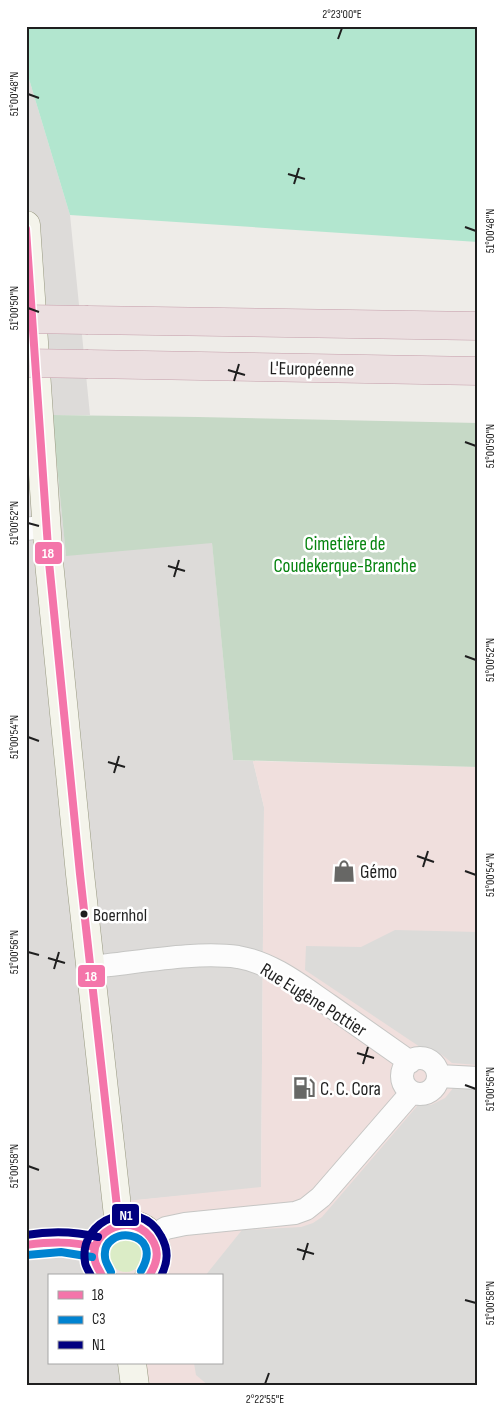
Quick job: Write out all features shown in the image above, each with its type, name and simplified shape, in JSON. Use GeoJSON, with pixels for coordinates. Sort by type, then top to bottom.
{"type":"FeatureCollection","features":[{"type":"Feature","properties":{"kind":"highway"},"geometry":{"type":"LineString","coordinates":[[26,319],[478,326]]}},
{"type":"Feature","properties":{"kind":"highway","name":"L'Européenne"},"geometry":{"type":"LineString","coordinates":[[26,363],[478,372]]}},
{"type":"Feature","properties":{"kind":"street"},"geometry":{"type":"LineString","coordinates":[[26,225],[37,527],[119,1225]]}},
{"type":"Feature","properties":{"kind":"street","name":"Rue Eugène Pottier"},"geometry":{"type":"LineString","coordinates":[[90,967],[204,956],[251,960],[272,968],[294,982],[410,1062]]}},
{"type":"Feature","properties":{"kind":"street"},"geometry":{"type":"LineString","coordinates":[[419,1059],[429,1061],[434,1066],[438,1076],[435,1086],[430,1091],[420,1094],[412,1092],[406,1086],[403,1079],[404,1068],[410,1062],[419,1059]]}},
{"type":"Feature","properties":{"kind":"street"},"geometry":{"type":"LineString","coordinates":[[438,1076],[478,1078]]}},
{"type":"Feature","properties":{"kind":"street"},"geometry":{"type":"LineString","coordinates":[[151,1237],[166,1228],[185,1224],[295,1213],[306,1209],[326,1192],[412,1092]]}},
{"type":"Feature","properties":{"kind":"street"},"geometry":{"type":"LineString","coordinates":[[101,1274],[96,1265],[95,1248],[102,1234],[112,1227],[128,1224],[137,1226],[151,1237],[157,1257],[150,1274]]}},
{"type":"Feature","properties":{"kind":"street"},"geometry":{"type":"LineString","coordinates":[[26,1245],[53,1241],[72,1241],[95,1248]]}},
{"type":"Feature","properties":{"kind":"street"},"geometry":{"type":"LineString","coordinates":[[132,1364],[134,1386]]}},
{"type":"Feature","properties":{"kind":"shaded area"},"geometry":{"type":"Polygon","coordinates":[[[26,69],[70,215],[90,415],[52,415],[66,555],[212,542],[233,760],[253,761],[264,807],[261,1188],[107,1203],[113,1274],[48,1274],[48,1364],[120,1364],[121,1386],[26,1386],[26,69]]]}},
{"type":"Feature","properties":{"kind":"shaded area"},"geometry":{"type":"Polygon","coordinates":[[[253,761],[478,767],[478,1386],[121,1386],[120,1364],[222,1364],[222,1274],[113,1274],[107,1203],[261,1187],[264,807],[253,761]]]}},
{"type":"Feature","properties":{"kind":"shaded area"},"geometry":{"type":"Polygon","coordinates":[[[395,930],[478,932],[478,1065],[452,1063],[441,1054],[426,1051],[305,970],[306,946],[361,947],[395,930]]]}},
{"type":"Feature","properties":{"kind":"shaded area"},"geometry":{"type":"Polygon","coordinates":[[[454,1087],[478,1089],[478,1386],[209,1386],[196,1375],[194,1364],[222,1364],[222,1274],[207,1274],[242,1230],[301,1227],[313,1223],[322,1217],[418,1105],[431,1105],[445,1098],[454,1087]]]}},
{"type":"Feature","properties":{"kind":"green space"},"geometry":{"type":"Polygon","coordinates":[[[26,26],[478,26],[478,242],[70,215],[26,69],[26,26]]]}},
{"type":"Feature","properties":{"kind":"green space","name":"Cimetière de Coudekerque-Branche"},"geometry":{"type":"Polygon","coordinates":[[[52,415],[478,423],[478,767],[233,760],[212,543],[66,556],[52,415]]]}},
{"type":"Feature","properties":{"kind":"green space"},"geometry":{"type":"Polygon","coordinates":[[[126,1238],[138,1243],[143,1255],[138,1267],[126,1272],[114,1267],[109,1255],[114,1243],[126,1238]]]}},
{"type":"Feature","properties":{"kind":"transit line","name":"18"},"geometry":{"type":"LineString","coordinates":[[26,229],[49,562],[80,874],[119,1225]]}},
{"type":"Feature","properties":{"kind":"transit line","name":"N1"},"geometry":{"type":"LineString","coordinates":[[90,1274],[85,1262],[85,1247],[91,1234],[100,1224],[112,1217],[126,1215],[139,1217],[151,1224],[161,1236],[167,1256],[162,1274]]}},
{"type":"Feature","properties":{"kind":"transit line","name":"18"},"geometry":{"type":"LineString","coordinates":[[101,1274],[96,1265],[94,1250],[98,1240],[114,1227],[125,1225],[136,1226],[146,1232],[154,1243],[157,1251],[156,1260],[150,1274]]}},
{"type":"Feature","properties":{"kind":"transit line","name":"N1"},"geometry":{"type":"LineString","coordinates":[[26,1235],[62,1232],[98,1237]]}},
{"type":"Feature","properties":{"kind":"transit line","name":"C3"},"geometry":{"type":"LineString","coordinates":[[111,1272],[105,1259],[106,1246],[112,1239],[121,1236],[131,1236],[140,1239],[145,1246],[146,1257],[141,1271]]}},
{"type":"Feature","properties":{"kind":"transit line","name":"18"},"geometry":{"type":"LineString","coordinates":[[26,1245],[60,1243],[95,1247]]}},
{"type":"Feature","properties":{"kind":"transit line","name":"C3"},"geometry":{"type":"LineString","coordinates":[[27,1255],[61,1252],[92,1257]]}},
{"type":"Feature","properties":{"kind":"place","name":"Gémo"},"geometry":{"type":"Point","coordinates":[344,871]}},
{"type":"Feature","properties":{"kind":"place","name":"Boernhol"},"geometry":{"type":"Point","coordinates":[84,914]}},
{"type":"Feature","properties":{"kind":"place","name":"C. C. Cora"},"geometry":{"type":"Point","coordinates":[304,1088]}}]}
